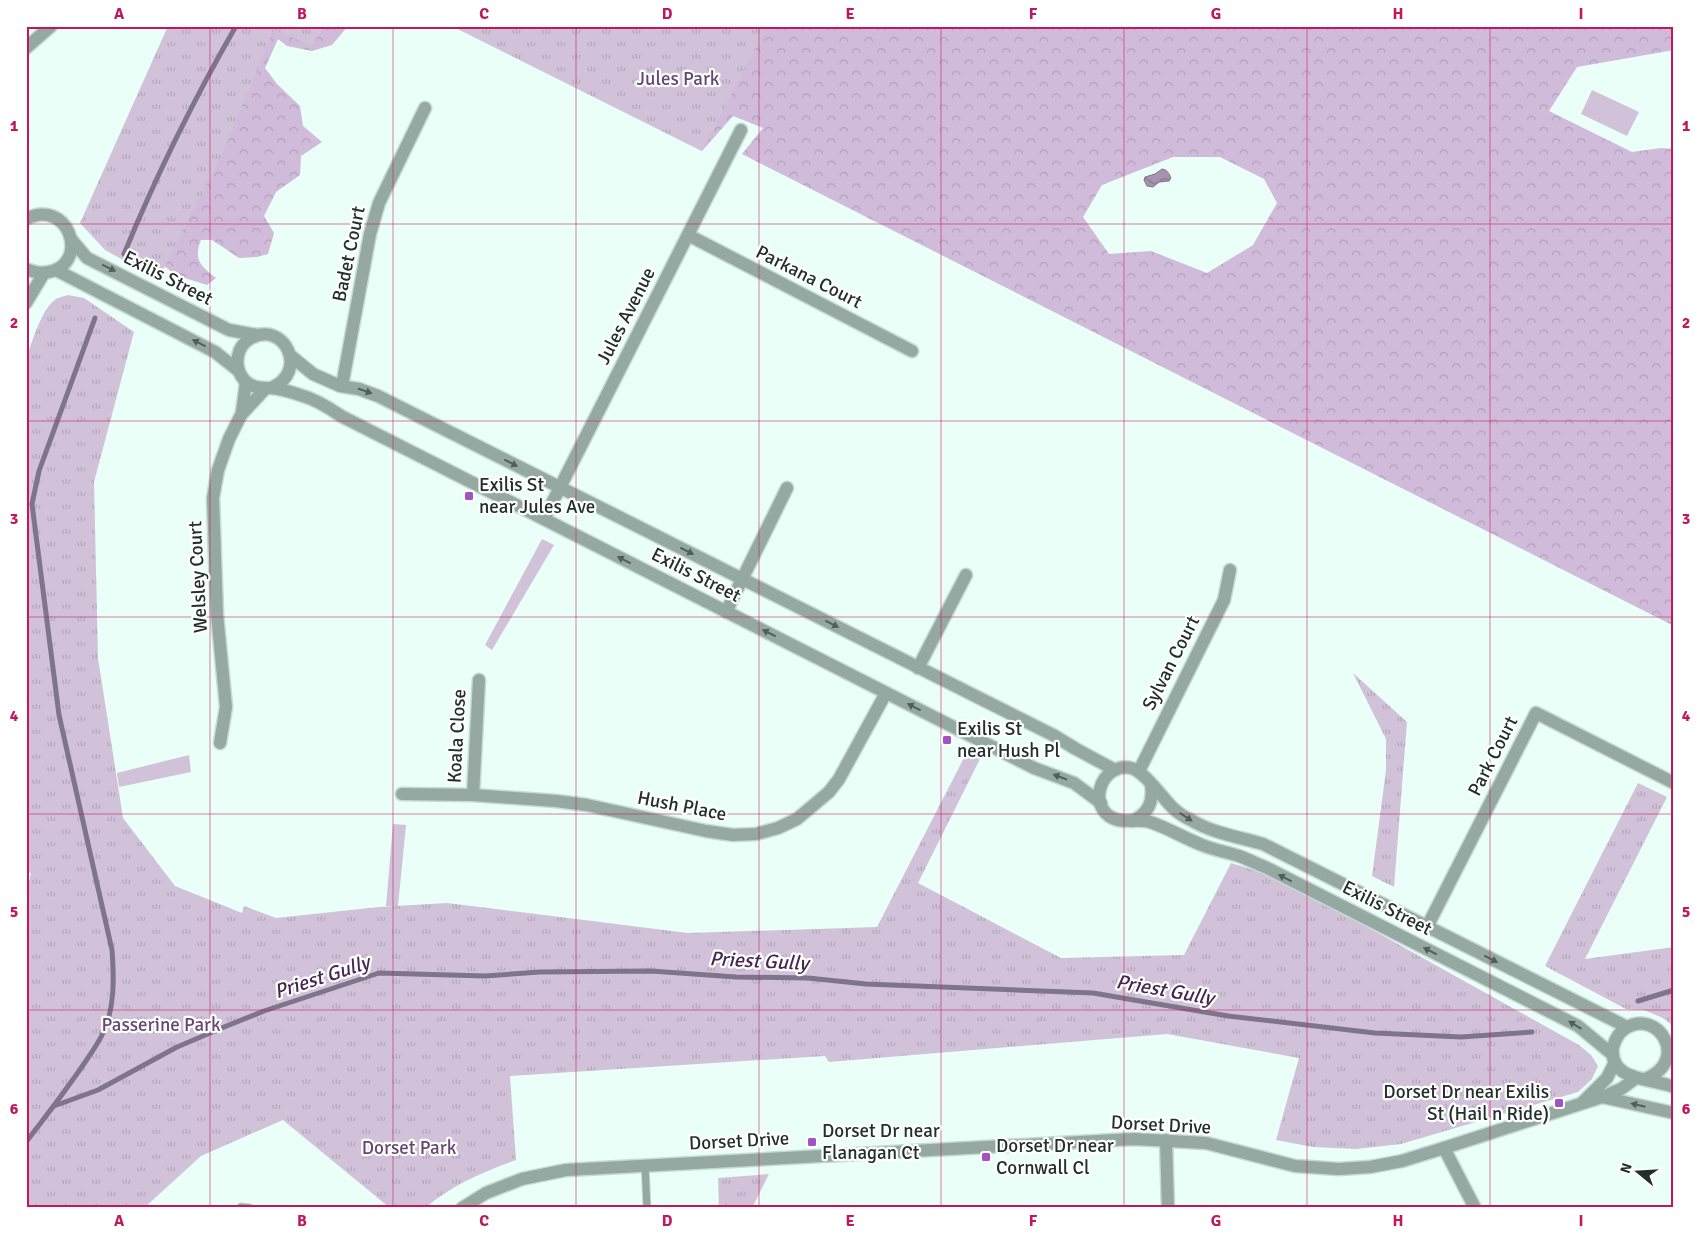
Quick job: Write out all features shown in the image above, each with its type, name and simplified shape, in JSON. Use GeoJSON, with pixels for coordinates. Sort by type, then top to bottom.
{"type":"FeatureCollection","features":[{"type":"Feature","properties":{"kind":"street"},"geometry":{"type":"LineString","coordinates":[[26,48],[51,26]]}},
{"type":"Feature","properties":{"kind":"street","name":"Badet Court"},"geometry":{"type":"LineString","coordinates":[[342,386],[370,234],[379,203],[424,108]]}},
{"type":"Feature","properties":{"kind":"street","name":"Jules Avenue"},"geometry":{"type":"LineString","coordinates":[[544,520],[741,130]]}},
{"type":"Feature","properties":{"kind":"street","name":"Exilis Street"},"geometry":{"type":"LineString","coordinates":[[27,218],[46,214],[55,217],[64,223],[71,239],[87,258],[229,330],[257,336],[266,334],[274,336],[288,348],[291,356],[313,374],[342,386],[359,389],[378,396],[1053,735],[1115,770],[1131,768],[1139,771],[1146,776],[1173,808],[1191,820],[1219,832],[1263,844],[1627,1027],[1638,1024],[1648,1025],[1658,1030],[1665,1038],[1671,1050],[1662,1068],[1654,1075],[1640,1078]]}},
{"type":"Feature","properties":{"kind":"street","name":"Parkana Court"},"geometry":{"type":"LineString","coordinates":[[688,235],[912,351]]}},
{"type":"Feature","properties":{"kind":"street"},"geometry":{"type":"LineString","coordinates":[[26,303],[50,272],[64,264],[69,255],[71,239]]}},
{"type":"Feature","properties":{"kind":"street"},"geometry":{"type":"LineString","coordinates":[[26,269],[37,273],[50,272],[215,352],[239,371],[246,382]]}},
{"type":"Feature","properties":{"kind":"street"},"geometry":{"type":"LineString","coordinates":[[239,371],[238,353],[242,345],[249,339],[257,336]]}},
{"type":"Feature","properties":{"kind":"street"},"geometry":{"type":"LineString","coordinates":[[268,388],[278,385],[285,379],[291,364],[291,356]]}},
{"type":"Feature","properties":{"kind":"street","name":"Exilis Street"},"geometry":{"type":"LineString","coordinates":[[246,382],[252,386],[301,395],[322,403],[341,416],[1034,768],[1074,783],[1100,803],[1109,816],[1124,821],[1147,821],[1172,830],[1203,846],[1239,856],[1266,868],[1578,1026],[1614,1058],[1620,1070],[1627,1075],[1674,1087]]}},
{"type":"Feature","properties":{"kind":"street","name":"Welsley Court"},"geometry":{"type":"LineString","coordinates":[[220,743],[226,707],[217,614],[213,498],[218,470],[241,415],[246,382]]}},
{"type":"Feature","properties":{"kind":"street","name":"Welsley Court"},"geometry":{"type":"LineString","coordinates":[[241,415],[268,388]]}},
{"type":"Feature","properties":{"kind":"street"},"geometry":{"type":"LineString","coordinates":[[726,612],[787,488]]}},
{"type":"Feature","properties":{"kind":"street","name":"Sylvan Court"},"geometry":{"type":"LineString","coordinates":[[1139,771],[1224,600],[1230,570]]}},
{"type":"Feature","properties":{"kind":"street"},"geometry":{"type":"LineString","coordinates":[[918,668],[966,576]]}},
{"type":"Feature","properties":{"kind":"street","name":"Koala Close"},"geometry":{"type":"LineString","coordinates":[[473,795],[478,680]]}},
{"type":"Feature","properties":{"kind":"street","name":"Hush Place"},"geometry":{"type":"LineString","coordinates":[[402,794],[473,795],[587,805],[706,831],[733,835],[756,834],[778,828],[797,819],[829,792],[840,778],[886,693]]}},
{"type":"Feature","properties":{"kind":"street","name":"Park Court"},"geometry":{"type":"LineString","coordinates":[[1427,927],[1536,714],[1674,783]]}},
{"type":"Feature","properties":{"kind":"street"},"geometry":{"type":"LineString","coordinates":[[1100,803],[1100,787],[1103,780],[1115,770]]}},
{"type":"Feature","properties":{"kind":"street"},"geometry":{"type":"LineString","coordinates":[[1132,821],[1147,811],[1151,802],[1151,784]]}},
{"type":"Feature","properties":{"kind":"street"},"geometry":{"type":"LineString","coordinates":[[1614,1058],[1616,1039],[1627,1027]]}},
{"type":"Feature","properties":{"kind":"street","name":"Dorset Drive"},"geometry":{"type":"LineString","coordinates":[[1583,1102],[1607,1078],[1614,1058]]}},
{"type":"Feature","properties":{"kind":"street","name":"Dorset Drive"},"geometry":{"type":"LineString","coordinates":[[462,1208],[486,1193],[522,1179],[566,1170],[1134,1138],[1206,1143],[1295,1166],[1339,1169],[1370,1168],[1402,1161],[1602,1097],[1640,1078]]}},
{"type":"Feature","properties":{"kind":"street"},"geometry":{"type":"LineString","coordinates":[[1602,1097],[1674,1113]]}},
{"type":"Feature","properties":{"kind":"street"},"geometry":{"type":"LineString","coordinates":[[1166,1140],[1168,1208]]}},
{"type":"Feature","properties":{"kind":"street"},"geometry":{"type":"LineString","coordinates":[[1444,1148],[1475,1208]]}},
{"type":"Feature","properties":{"kind":"lane"},"geometry":{"type":"LineString","coordinates":[[644,1165],[647,1208]]}},
{"type":"Feature","properties":{"kind":"lane"},"geometry":{"type":"LineString","coordinates":[[240,1207],[250,1208]]}},
{"type":"Feature","properties":{"kind":"green space"},"geometry":{"type":"Polygon","coordinates":[[[168,26],[325,26],[311,46],[274,29],[222,155],[162,272],[141,270],[105,250],[80,223],[168,26]]]}},
{"type":"Feature","properties":{"kind":"green space"},"geometry":{"type":"Polygon","coordinates":[[[184,26],[348,26],[332,45],[312,51],[287,46],[278,39],[265,68],[277,84],[300,106],[303,126],[322,142],[301,156],[300,175],[276,192],[264,216],[274,233],[268,254],[239,258],[212,240],[201,240],[198,258],[206,270],[216,278],[207,285],[175,275],[154,257],[80,223],[184,26]]]}},
{"type":"Feature","properties":{"kind":"green space"},"geometry":{"type":"Polygon","coordinates":[[[452,26],[1674,26],[1674,50],[1577,67],[1549,111],[1632,152],[1661,148],[1674,149],[1674,626],[742,154],[763,128],[733,116],[702,151],[452,26]],[[1173,157],[1102,185],[1083,217],[1109,254],[1151,251],[1207,273],[1253,245],[1277,203],[1264,179],[1220,157],[1173,157]]]}},
{"type":"Feature","properties":{"kind":"green space","name":"Jules Park"},"geometry":{"type":"Polygon","coordinates":[[[452,26],[767,26],[702,151],[452,26]]]}},
{"type":"Feature","properties":{"kind":"green space"},"geometry":{"type":"Polygon","coordinates":[[[1592,90],[1639,112],[1627,136],[1581,114],[1592,90]]]}},
{"type":"Feature","properties":{"kind":"green space","name":"Passerine Park"},"geometry":{"type":"Polygon","coordinates":[[[68,295],[84,298],[134,332],[94,482],[98,658],[123,818],[175,886],[242,913],[244,906],[276,918],[379,907],[447,903],[688,933],[877,927],[968,750],[981,757],[918,883],[1061,958],[1184,955],[1231,863],[1264,873],[1344,914],[1579,1045],[1591,1055],[1598,1066],[1592,1079],[1578,1092],[1401,1144],[1356,1149],[1313,1147],[1276,1140],[1299,1058],[1167,1034],[829,1062],[825,1056],[510,1076],[516,1160],[468,1180],[446,1192],[425,1208],[390,1208],[283,1120],[201,1156],[144,1208],[26,1208],[26,895],[31,873],[26,871],[26,359],[41,318],[46,310],[56,299],[68,295]]]}},
{"type":"Feature","properties":{"kind":"green space"},"geometry":{"type":"Polygon","coordinates":[[[542,539],[554,545],[492,650],[485,645],[542,539]]]}},
{"type":"Feature","properties":{"kind":"green space"},"geometry":{"type":"Polygon","coordinates":[[[1353,673],[1407,722],[1394,887],[1372,876],[1386,770],[1386,739],[1353,673]]]}},
{"type":"Feature","properties":{"kind":"green space"},"geometry":{"type":"Polygon","coordinates":[[[189,755],[191,772],[119,787],[117,773],[189,755]]]}},
{"type":"Feature","properties":{"kind":"green space"},"geometry":{"type":"Polygon","coordinates":[[[1638,783],[1667,797],[1585,959],[1674,947],[1674,1027],[1663,1018],[1644,1010],[1626,1009],[1545,966],[1638,783]]]}},
{"type":"Feature","properties":{"kind":"green space"},"geometry":{"type":"Polygon","coordinates":[[[393,824],[406,825],[398,906],[386,906],[393,824]]]}},
{"type":"Feature","properties":{"kind":"green space"},"geometry":{"type":"Polygon","coordinates":[[[769,1174],[752,1208],[719,1208],[718,1178],[769,1174]]]}},
{"type":"Feature","properties":{"kind":"water"},"geometry":{"type":"Polygon","coordinates":[[[1162,169],[1166,170],[1169,174],[1171,178],[1169,181],[1159,182],[1153,187],[1147,186],[1144,180],[1145,177],[1155,174],[1162,169]]]}},
{"type":"Feature","properties":{"kind":"waterway"},"geometry":{"type":"LineString","coordinates":[[124,254],[176,138],[236,26]]}},
{"type":"Feature","properties":{"kind":"waterway"},"geometry":{"type":"LineString","coordinates":[[26,1142],[98,1043],[110,1013],[113,992],[112,950],[59,715],[32,504],[39,471],[95,318]]}},
{"type":"Feature","properties":{"kind":"waterway","name":"Priest Gully"},"geometry":{"type":"LineString","coordinates":[[54,1106],[98,1090],[177,1047],[229,1025],[264,1011],[379,973],[485,976],[540,972],[651,971],[736,977],[808,978],[866,984],[1093,993],[1228,1016],[1375,1033],[1461,1037],[1532,1032]]}},
{"type":"Feature","properties":{"kind":"waterway","name":"Priest Gully"},"geometry":{"type":"LineString","coordinates":[[1638,1001],[1674,990]]}},
{"type":"Feature","properties":{"kind":"place","name":"Exilis St near Jules Ave"},"geometry":{"type":"Point","coordinates":[469,496]}},
{"type":"Feature","properties":{"kind":"place","name":"Exilis St near Hush Pl"},"geometry":{"type":"Point","coordinates":[947,740]}},
{"type":"Feature","properties":{"kind":"place","name":"Dorset Dr near Exilis St (Hail n Ride)"},"geometry":{"type":"Point","coordinates":[1559,1103]}},
{"type":"Feature","properties":{"kind":"place","name":"Dorset Dr near Flanagan Ct"},"geometry":{"type":"Point","coordinates":[812,1142]}},
{"type":"Feature","properties":{"kind":"place","name":"Dorset Dr near Cornwall Cl"},"geometry":{"type":"Point","coordinates":[986,1157]}},
{"type":"Feature","properties":{"kind":"park label","name":"Dorset Park"},"geometry":{"type":"Point","coordinates":[409,1148]}}]}
